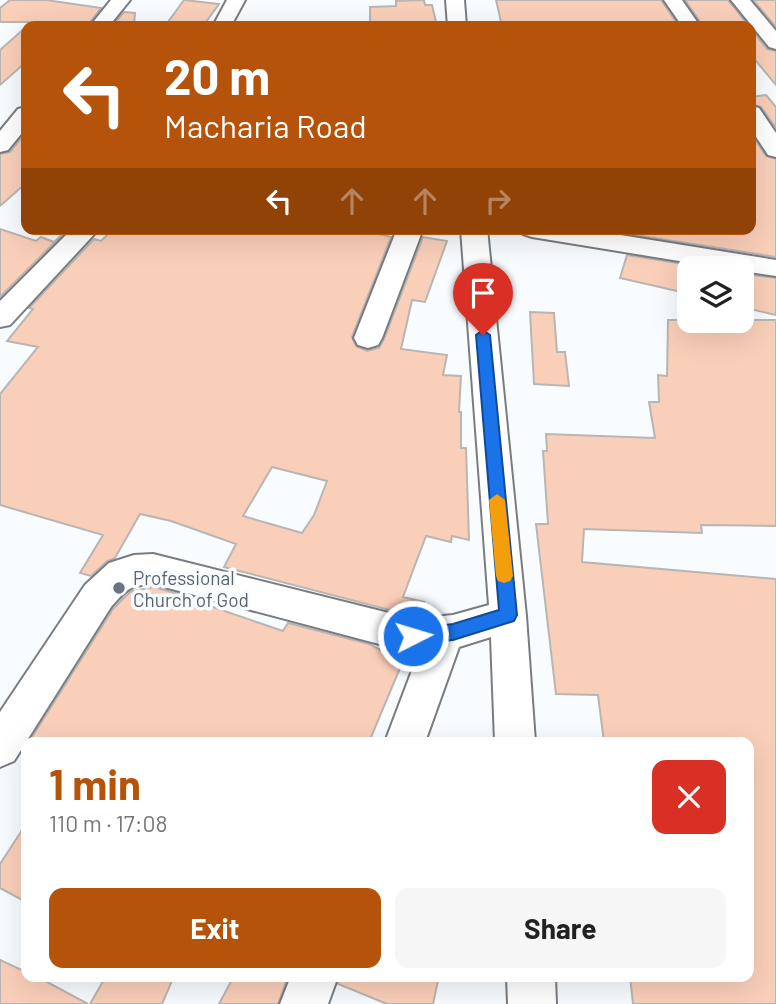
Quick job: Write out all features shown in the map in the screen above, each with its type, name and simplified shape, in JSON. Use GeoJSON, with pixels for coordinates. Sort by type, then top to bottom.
{"type":"FeatureCollection","features":[{"type":"Feature","properties":{"kind":"street"},"geometry":{"type":"LineString","coordinates":[[103,21],[121,0]]}},
{"type":"Feature","properties":{"kind":"street"},"geometry":{"type":"LineString","coordinates":[[225,21],[236,0]]}},
{"type":"Feature","properties":{"kind":"street"},"geometry":{"type":"LineString","coordinates":[[455,0],[457,21]]}},
{"type":"Feature","properties":{"kind":"street"},"geometry":{"type":"LineString","coordinates":[[673,0],[688,21]]}},
{"type":"Feature","properties":{"kind":"street"},"geometry":{"type":"LineString","coordinates":[[740,0],[776,43]]}},
{"type":"Feature","properties":{"kind":"street"},"geometry":{"type":"LineString","coordinates":[[21,120],[0,146],[21,150]]}},
{"type":"Feature","properties":{"kind":"street"},"geometry":{"type":"LineString","coordinates":[[756,120],[776,150]]}},
{"type":"Feature","properties":{"kind":"street"},"geometry":{"type":"LineString","coordinates":[[0,318],[81,235]]}},
{"type":"Feature","properties":{"kind":"street"},"geometry":{"type":"LineString","coordinates":[[368,338],[408,235]]}},
{"type":"Feature","properties":{"kind":"street"},"geometry":{"type":"LineString","coordinates":[[475,235],[508,615],[515,737]]}},
{"type":"Feature","properties":{"kind":"street"},"geometry":{"type":"LineString","coordinates":[[606,235],[776,268]]}},
{"type":"Feature","properties":{"kind":"street"},"geometry":{"type":"LineString","coordinates":[[0,747],[98,596],[114,578],[129,569],[153,569],[413,636],[445,634],[508,615]]}},
{"type":"Feature","properties":{"kind":"street"},"geometry":{"type":"LineString","coordinates":[[407,737],[445,634]]}},
{"type":"Feature","properties":{"kind":"street"},"geometry":{"type":"LineString","coordinates":[[304,1004],[313,982]]}},
{"type":"Feature","properties":{"kind":"street"},"geometry":{"type":"LineString","coordinates":[[531,982],[532,1004]]}},
{"type":"Feature","properties":{"kind":"building"},"geometry":{"type":"Polygon","coordinates":[[[10,0],[46,0],[101,8],[91,21],[21,22],[0,22],[0,8],[10,0]]]}},
{"type":"Feature","properties":{"kind":"building"},"geometry":{"type":"Polygon","coordinates":[[[184,0],[219,4],[207,21],[169,21],[184,0]]]}},
{"type":"Feature","properties":{"kind":"building"},"geometry":{"type":"Polygon","coordinates":[[[424,0],[425,5],[432,5],[436,21],[370,21],[370,7],[396,6],[396,1],[424,0]]]}},
{"type":"Feature","properties":{"kind":"building"},"geometry":{"type":"Polygon","coordinates":[[[496,0],[661,0],[676,21],[501,21],[496,0]]]}},
{"type":"Feature","properties":{"kind":"building"},"geometry":{"type":"Polygon","coordinates":[[[685,0],[728,0],[745,21],[700,21],[685,0]]]}},
{"type":"Feature","properties":{"kind":"building"},"geometry":{"type":"Polygon","coordinates":[[[753,0],[776,0],[776,27],[753,0]]]}},
{"type":"Feature","properties":{"kind":"building"},"geometry":{"type":"Polygon","coordinates":[[[124,12],[135,13],[134,21],[116,21],[124,12]]]}},
{"type":"Feature","properties":{"kind":"building"},"geometry":{"type":"Polygon","coordinates":[[[21,31],[21,66],[0,85],[0,50],[21,31]]]}},
{"type":"Feature","properties":{"kind":"building"},"geometry":{"type":"Polygon","coordinates":[[[756,35],[767,49],[776,51],[776,85],[756,61],[756,35]]]}},
{"type":"Feature","properties":{"kind":"building"},"geometry":{"type":"Polygon","coordinates":[[[766,95],[776,107],[776,128],[761,107],[756,106],[756,96],[766,95]]]}},
{"type":"Feature","properties":{"kind":"building"},"geometry":{"type":"Polygon","coordinates":[[[21,138],[21,187],[0,206],[0,154],[10,152],[21,138]]]}},
{"type":"Feature","properties":{"kind":"building"},"geometry":{"type":"Polygon","coordinates":[[[756,141],[766,156],[776,159],[776,257],[635,235],[756,235],[756,141]]]}},
{"type":"Feature","properties":{"kind":"building"},"geometry":{"type":"Polygon","coordinates":[[[0,229],[36,241],[41,237],[54,242],[62,235],[0,297],[0,229]]]}},
{"type":"Feature","properties":{"kind":"building"},"geometry":{"type":"Polygon","coordinates":[[[107,235],[391,237],[352,337],[356,346],[367,351],[379,348],[384,339],[423,237],[447,241],[425,302],[412,300],[401,349],[447,355],[443,375],[461,376],[459,412],[461,448],[466,448],[469,540],[452,536],[451,542],[426,536],[403,597],[424,602],[420,616],[224,567],[236,544],[171,521],[140,514],[115,558],[107,561],[91,576],[80,573],[103,535],[0,505],[0,394],[38,347],[7,341],[33,309],[29,308],[94,239],[101,241],[107,235]],[[272,467],[243,516],[302,533],[314,515],[327,481],[272,467]]]}},
{"type":"Feature","properties":{"kind":"building"},"geometry":{"type":"Polygon","coordinates":[[[627,255],[677,263],[677,291],[620,278],[627,255]]]}},
{"type":"Feature","properties":{"kind":"building"},"geometry":{"type":"Polygon","coordinates":[[[754,275],[776,278],[776,315],[754,310],[754,275]]]}},
{"type":"Feature","properties":{"kind":"building"},"geometry":{"type":"Polygon","coordinates":[[[530,312],[554,313],[557,352],[565,352],[569,386],[534,384],[530,312]]]}},
{"type":"Feature","properties":{"kind":"building"},"geometry":{"type":"Polygon","coordinates":[[[668,320],[677,320],[677,333],[754,333],[754,320],[776,320],[776,526],[701,525],[702,533],[584,529],[582,562],[776,579],[776,1004],[633,1004],[631,982],[754,982],[754,737],[603,737],[598,695],[556,694],[536,524],[548,524],[543,451],[547,451],[546,434],[655,438],[649,402],[659,402],[658,375],[667,376],[668,320]]]}},
{"type":"Feature","properties":{"kind":"building"},"geometry":{"type":"Polygon","coordinates":[[[153,587],[209,602],[207,605],[283,631],[288,623],[369,644],[403,661],[371,737],[32,737],[113,609],[130,592],[153,587]]]}},
{"type":"Feature","properties":{"kind":"building"},"geometry":{"type":"Polygon","coordinates":[[[21,832],[21,899],[0,888],[0,864],[21,832]]]}},
{"type":"Feature","properties":{"kind":"building"},"geometry":{"type":"Polygon","coordinates":[[[0,960],[21,970],[21,982],[47,982],[88,1004],[0,1004],[0,960]]]}},
{"type":"Feature","properties":{"kind":"building"},"geometry":{"type":"Polygon","coordinates":[[[103,982],[171,982],[162,1004],[90,1004],[103,982]]]}},
{"type":"Feature","properties":{"kind":"building"},"geometry":{"type":"Polygon","coordinates":[[[231,982],[286,982],[278,1004],[219,1004],[231,982]]]}},
{"type":"Feature","properties":{"kind":"building"},"geometry":{"type":"Polygon","coordinates":[[[438,982],[433,1004],[387,1004],[338,984],[438,982]]]}},
{"type":"Feature","properties":{"kind":"slow traffic"},"geometry":{"type":"LineString","coordinates":[[497,500],[504,576]]}},
{"type":"Feature","properties":{"kind":"place","name":"Professional Church of God"},"geometry":{"type":"Point","coordinates":[119,588]}},
{"type":"Feature","properties":{"kind":"route"},"geometry":{"type":"LineString","coordinates":[[413,636],[453,632],[508,615],[483,335]]}}]}
